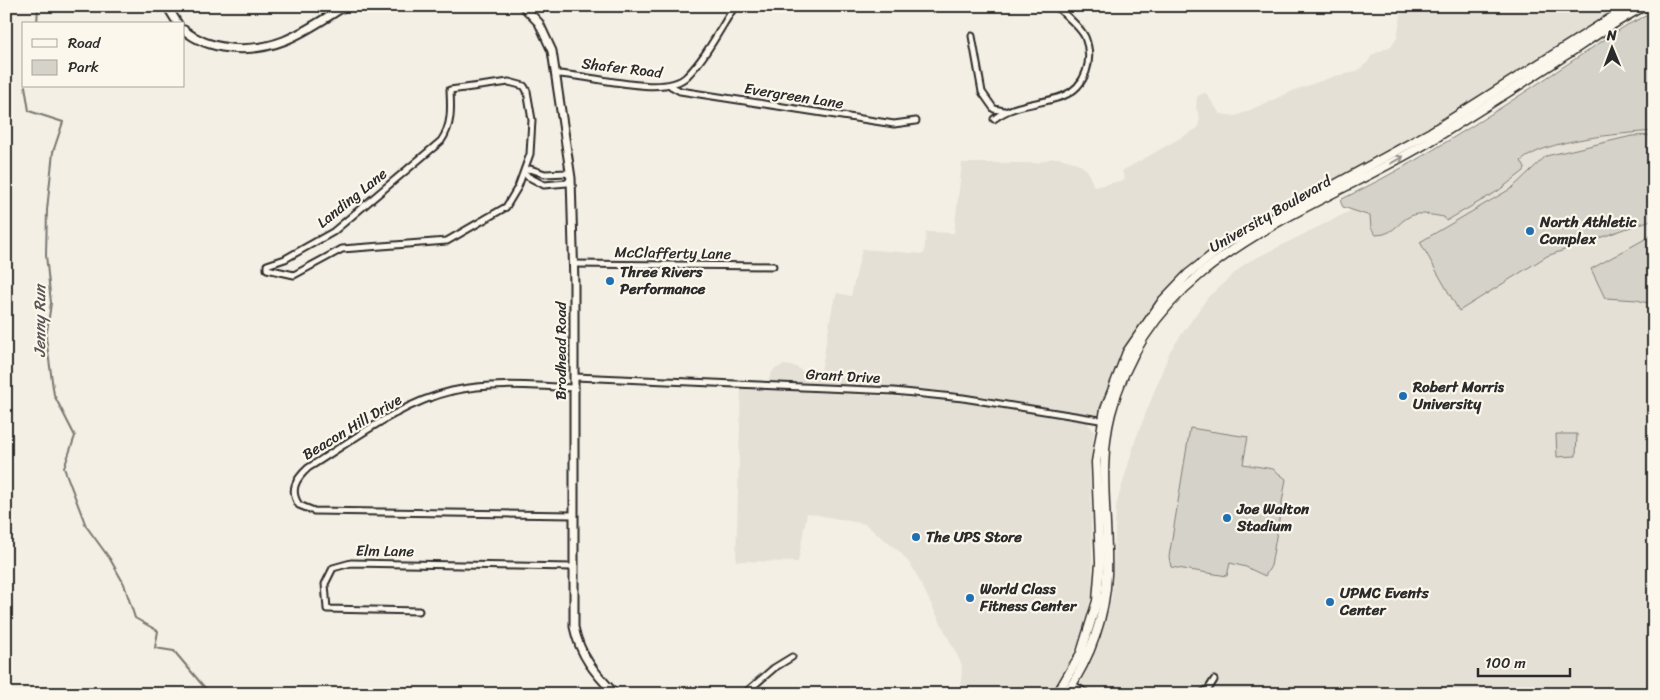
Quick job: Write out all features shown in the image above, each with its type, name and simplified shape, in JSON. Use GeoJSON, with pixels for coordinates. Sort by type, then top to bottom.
{"type":"FeatureCollection","features":[{"type":"Feature","properties":{"kind":"main road"},"geometry":{"type":"LineString","coordinates":[[167,6],[177,22]]}},
{"type":"Feature","properties":{"kind":"main road"},"geometry":{"type":"LineString","coordinates":[[185,31],[197,39],[216,46],[258,49],[286,42],[345,6]]}},
{"type":"Feature","properties":{"kind":"main road","name":"Brodhead Road"},"geometry":{"type":"LineString","coordinates":[[523,6],[544,32],[552,51],[571,178],[575,377],[574,627],[578,642],[589,665],[615,694]]}},
{"type":"Feature","properties":{"kind":"main road","name":"University Boulevard"},"geometry":{"type":"LineString","coordinates":[[1057,694],[1081,653],[1097,601],[1100,563],[1096,468],[1105,421],[1120,367],[1144,326],[1176,286],[1207,258],[1237,237],[1431,132],[1630,6]]}},
{"type":"Feature","properties":{"kind":"main road","name":"University Boulevard"},"geometry":{"type":"LineString","coordinates":[[1066,694],[1094,639],[1104,601],[1107,561],[1103,465],[1105,421],[1122,379],[1148,331],[1180,292],[1213,262],[1241,243],[1435,138],[1645,6]]}},
{"type":"Feature","properties":{"kind":"street","name":"Shafer Road"},"geometry":{"type":"LineString","coordinates":[[556,74],[652,86],[670,86],[687,76],[735,6]]}},
{"type":"Feature","properties":{"kind":"street"},"geometry":{"type":"LineString","coordinates":[[994,119],[1005,111],[1064,95],[1074,89],[1085,76],[1088,58],[1084,36],[1056,6]]}},
{"type":"Feature","properties":{"kind":"street"},"geometry":{"type":"LineString","coordinates":[[972,36],[982,92],[994,109],[1005,111]]}},
{"type":"Feature","properties":{"kind":"street","name":"Landing Lane"},"geometry":{"type":"LineString","coordinates":[[509,82],[524,86],[528,91],[531,108],[532,132],[525,171],[506,207],[448,241],[342,249],[294,274],[267,269],[267,265],[284,259],[333,232],[440,141],[448,130],[451,118],[450,90],[509,82]]}},
{"type":"Feature","properties":{"kind":"street","name":"Evergreen Lane"},"geometry":{"type":"LineString","coordinates":[[670,86],[680,91],[894,124],[916,121]]}},
{"type":"Feature","properties":{"kind":"street"},"geometry":{"type":"LineString","coordinates":[[530,169],[545,174],[567,173],[571,178],[567,183],[544,185],[527,176],[525,171],[530,169]]}},
{"type":"Feature","properties":{"kind":"street","name":"McClafferty Lane"},"geometry":{"type":"LineString","coordinates":[[573,264],[772,266]]}},
{"type":"Feature","properties":{"kind":"street","name":"Grant Drive"},"geometry":{"type":"LineString","coordinates":[[575,377],[749,383],[926,394],[1052,410],[1105,421]]}},
{"type":"Feature","properties":{"kind":"street","name":"Beacon Hill Drive"},"geometry":{"type":"LineString","coordinates":[[574,515],[314,511],[299,504],[294,489],[297,478],[308,468],[408,406],[437,395],[480,387],[575,388]]}},
{"type":"Feature","properties":{"kind":"street","name":"Elm Lane"},"geometry":{"type":"LineString","coordinates":[[419,611],[327,609],[326,580],[333,568],[352,563],[573,567]]}},
{"type":"Feature","properties":{"kind":"street"},"geometry":{"type":"LineString","coordinates":[[744,694],[774,668],[792,657]]}},
{"type":"Feature","properties":{"kind":"street"},"geometry":{"type":"LineString","coordinates":[[1202,694],[1214,680]]}},
{"type":"Feature","properties":{"kind":"street"},"geometry":{"type":"LineString","coordinates":[[1072,684],[1088,694]]}},
{"type":"Feature","properties":{"kind":"shaded area"},"geometry":{"type":"Polygon","coordinates":[[[1630,6],[1478,103],[1237,237],[1163,300],[1102,420],[963,398],[766,384],[774,369],[784,365],[797,367],[811,379],[820,377],[833,304],[837,293],[851,296],[862,249],[924,254],[926,232],[954,233],[962,163],[1037,163],[1052,158],[1060,158],[1077,163],[1087,170],[1094,187],[1125,180],[1122,171],[1198,128],[1200,118],[1196,108],[1197,97],[1201,94],[1206,93],[1220,114],[1236,116],[1295,90],[1335,76],[1356,72],[1368,62],[1372,55],[1391,46],[1397,37],[1401,15],[1405,7],[1630,6]]]}},
{"type":"Feature","properties":{"kind":"shaded area","name":"Robert Morris University"},"geometry":{"type":"Polygon","coordinates":[[[1654,123],[1654,694],[965,694],[961,684],[962,665],[913,568],[901,553],[865,524],[807,513],[798,562],[736,561],[741,387],[959,401],[1086,421],[1094,431],[1090,467],[1093,590],[1081,638],[1070,660],[1076,663],[1068,678],[1080,686],[1112,597],[1116,506],[1135,441],[1170,351],[1208,297],[1246,263],[1422,175],[1654,123]]]}},
{"type":"Feature","properties":{"kind":"green space"},"geometry":{"type":"Polygon","coordinates":[[[1654,12],[1654,131],[1584,139],[1548,147],[1521,161],[1525,168],[1524,171],[1498,191],[1446,221],[1444,217],[1417,214],[1406,219],[1389,232],[1376,235],[1371,228],[1370,216],[1343,207],[1342,199],[1452,139],[1627,25],[1654,12]]]}},
{"type":"Feature","properties":{"kind":"green space","name":"North Athletic Complex"},"geometry":{"type":"Polygon","coordinates":[[[1654,135],[1654,219],[1547,256],[1459,311],[1420,242],[1512,188],[1546,156],[1632,136],[1654,135]]]}},
{"type":"Feature","properties":{"kind":"green space","name":"North Athletic Complex"},"geometry":{"type":"Polygon","coordinates":[[[1654,234],[1654,305],[1637,300],[1605,298],[1591,269],[1654,234]]]}},
{"type":"Feature","properties":{"kind":"green space","name":"Joe Walton Stadium"},"geometry":{"type":"Polygon","coordinates":[[[1190,428],[1248,437],[1243,464],[1273,469],[1286,479],[1271,566],[1265,576],[1246,567],[1230,563],[1227,576],[1171,567],[1169,557],[1190,428]]]}},
{"type":"Feature","properties":{"kind":"green space"},"geometry":{"type":"Polygon","coordinates":[[[1556,434],[1577,434],[1576,456],[1557,457],[1556,434]]]}},
{"type":"Feature","properties":{"kind":"waterway","name":"Jenny Run"},"geometry":{"type":"LineString","coordinates":[[37,22],[38,6]]}},
{"type":"Feature","properties":{"kind":"waterway","name":"Jenny Run"},"geometry":{"type":"LineString","coordinates":[[25,88],[29,111],[63,122],[53,152],[47,210],[46,255],[51,303],[46,338],[54,395],[75,436],[64,468],[86,526],[110,559],[124,584],[135,618],[158,631],[155,648],[174,651],[210,694]]}},
{"type":"Feature","properties":{"kind":"place","name":"North Athletic Complex"},"geometry":{"type":"Point","coordinates":[1530,231]}},
{"type":"Feature","properties":{"kind":"place","name":"Three Rivers Performance"},"geometry":{"type":"Point","coordinates":[610,281]}},
{"type":"Feature","properties":{"kind":"place","name":"Robert Morris University"},"geometry":{"type":"Point","coordinates":[1403,396]}},
{"type":"Feature","properties":{"kind":"place","name":"Joe Walton Stadium"},"geometry":{"type":"Point","coordinates":[1227,518]}},
{"type":"Feature","properties":{"kind":"place","name":"The UPS Store"},"geometry":{"type":"Point","coordinates":[916,537]}},
{"type":"Feature","properties":{"kind":"place","name":"World Class Fitness Center"},"geometry":{"type":"Point","coordinates":[970,598]}},
{"type":"Feature","properties":{"kind":"place","name":"UPMC Events Center"},"geometry":{"type":"Point","coordinates":[1330,602]}}]}
